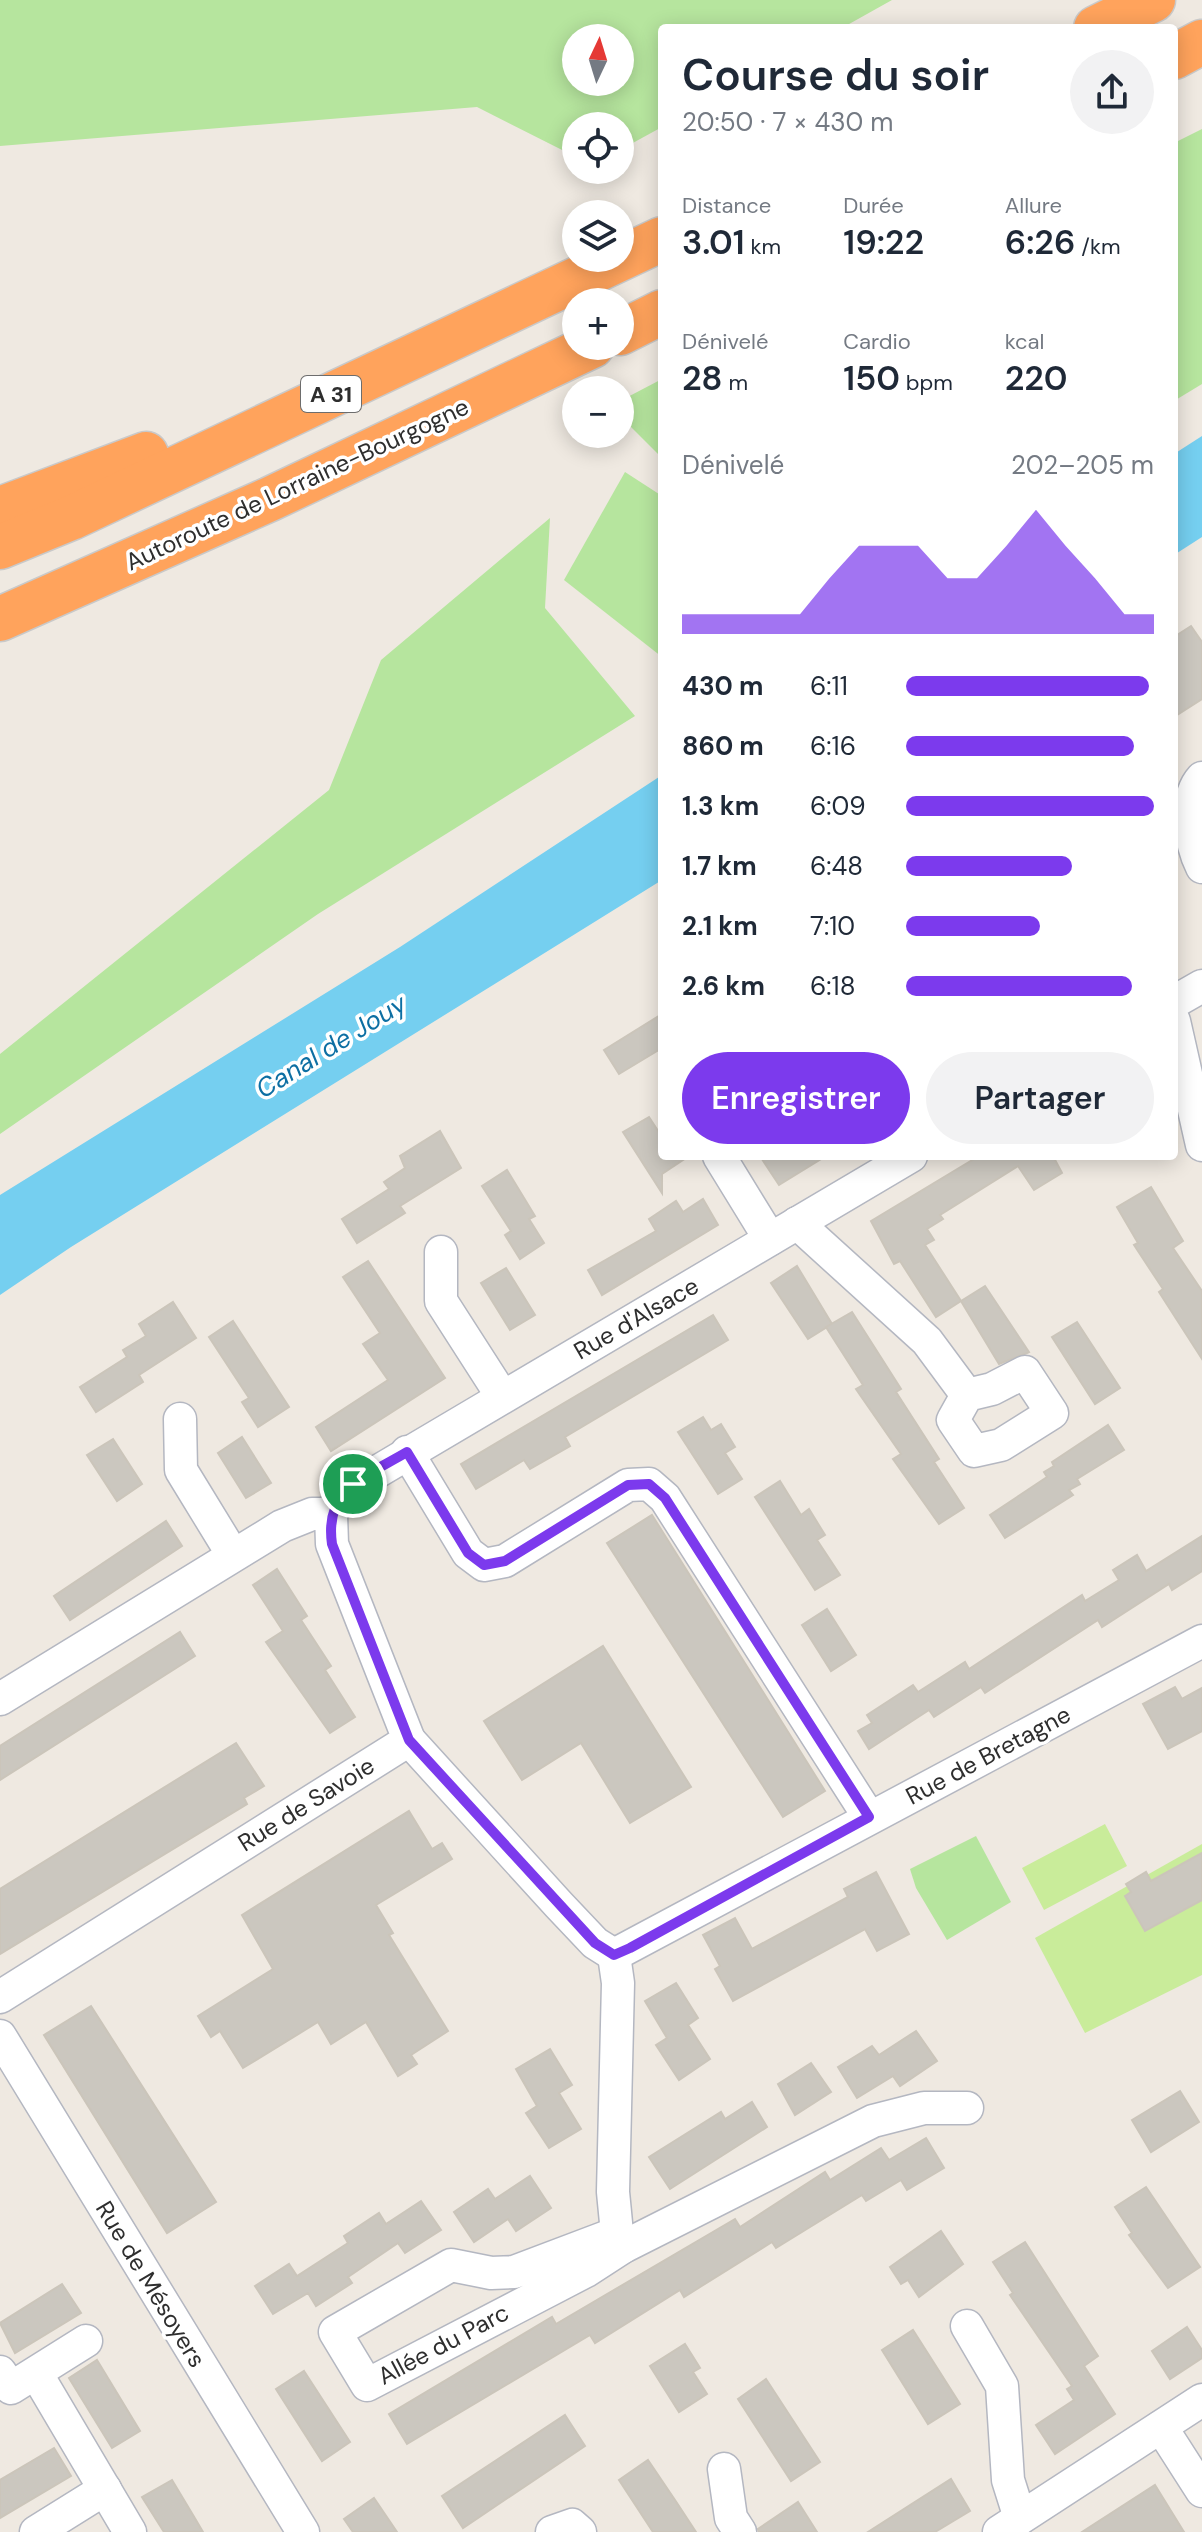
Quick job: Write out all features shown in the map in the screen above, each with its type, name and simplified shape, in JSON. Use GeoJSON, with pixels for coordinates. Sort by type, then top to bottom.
{"type":"FeatureCollection","features":[{"type":"Feature","properties":{"kind":"highway"},"geometry":{"type":"LineString","coordinates":[[1104,24],[1153,0]]}},
{"type":"Feature","properties":{"kind":"highway"},"geometry":{"type":"LineString","coordinates":[[1178,55],[1202,42]]}},
{"type":"Feature","properties":{"kind":"highway","name":"A 31"},"geometry":{"type":"LineString","coordinates":[[0,547],[71,518],[658,241]]}},
{"type":"Feature","properties":{"kind":"highway"},"geometry":{"type":"LineString","coordinates":[[634,326],[658,314]]}},
{"type":"Feature","properties":{"kind":"highway"},"geometry":{"type":"LineString","coordinates":[[0,509],[432,345]]}},
{"type":"Feature","properties":{"kind":"highway","name":"Autoroute de Lorraine-Bourgogne"},"geometry":{"type":"LineString","coordinates":[[0,619],[270,499],[563,360]]}},
{"type":"Feature","properties":{"kind":"street"},"geometry":{"type":"LineString","coordinates":[[1202,778],[1190,817],[1194,851],[1202,867]]}},
{"type":"Feature","properties":{"kind":"street"},"geometry":{"type":"LineString","coordinates":[[1178,1000],[1202,986]]}},
{"type":"Feature","properties":{"kind":"street"},"geometry":{"type":"LineString","coordinates":[[1178,1039],[1202,1145]]}},
{"type":"Feature","properties":{"kind":"street"},"geometry":{"type":"LineString","coordinates":[[722,1160],[784,1231],[927,1341],[967,1395]]}},
{"type":"Feature","properties":{"kind":"street","name":"Rue d'Alsace"},"geometry":{"type":"LineString","coordinates":[[331,1514],[336,1501],[353,1484],[904,1160]]}},
{"type":"Feature","properties":{"kind":"street"},"geometry":{"type":"LineString","coordinates":[[441,1252],[441,1301],[502,1396]]}},
{"type":"Feature","properties":{"kind":"street"},"geometry":{"type":"LineString","coordinates":[[180,1419],[181,1470],[233,1555]]}},
{"type":"Feature","properties":{"kind":"street"},"geometry":{"type":"LineString","coordinates":[[407,1452],[468,1553],[484,1565],[505,1561],[628,1485],[649,1484],[665,1498],[869,1817]]}},
{"type":"Feature","properties":{"kind":"street"},"geometry":{"type":"LineString","coordinates":[[0,1699],[233,1555],[299,1518],[331,1514],[332,1544],[409,1740],[595,1943],[614,1955],[618,1983],[613,2192],[620,2240]]}},
{"type":"Feature","properties":{"kind":"street","name":"Rue de Bretagne"},"geometry":{"type":"LineString","coordinates":[[614,1955],[1202,1641]]}},
{"type":"Feature","properties":{"kind":"street","name":"Rue de Savoie"},"geometry":{"type":"LineString","coordinates":[[0,1997],[409,1740]]}},
{"type":"Feature","properties":{"kind":"street","name":"Rue de Mésoyers"},"geometry":{"type":"LineString","coordinates":[[0,2036],[303,2532]]}},
{"type":"Feature","properties":{"kind":"street","name":"Allée du Parc"},"geometry":{"type":"LineString","coordinates":[[525,2284],[451,2265],[335,2332],[367,2385],[525,2284],[873,2121],[924,2108],[967,2108]]}},
{"type":"Feature","properties":{"kind":"street"},"geometry":{"type":"LineString","coordinates":[[967,2326],[1002,2386],[1010,2525]]}},
{"type":"Feature","properties":{"kind":"street"},"geometry":{"type":"LineString","coordinates":[[0,2372],[11,2388],[86,2341]]}},
{"type":"Feature","properties":{"kind":"street"},"geometry":{"type":"LineString","coordinates":[[36,2373],[130,2532]]}},
{"type":"Feature","properties":{"kind":"street"},"geometry":{"type":"LineString","coordinates":[[1010,2525],[1202,2400]]}},
{"type":"Feature","properties":{"kind":"street"},"geometry":{"type":"LineString","coordinates":[[1161,2427],[1202,2491]]}},
{"type":"Feature","properties":{"kind":"street"},"geometry":{"type":"LineString","coordinates":[[724,2469],[731,2518],[740,2532]]}},
{"type":"Feature","properties":{"kind":"street"},"geometry":{"type":"LineString","coordinates":[[36,2532],[105,2489]]}},
{"type":"Feature","properties":{"kind":"street"},"geometry":{"type":"LineString","coordinates":[[552,2532],[572,2525],[580,2532]]}},
{"type":"Feature","properties":{"kind":"green space"},"geometry":{"type":"Polygon","coordinates":[[[0,0],[892,0],[849,24],[658,24],[658,129],[634,142],[634,112],[562,112],[562,150],[477,107],[0,146],[0,0]]]}},
{"type":"Feature","properties":{"kind":"green space"},"geometry":{"type":"Polygon","coordinates":[[[1202,129],[1202,384],[1178,399],[1178,141],[1202,129]]]}},
{"type":"Feature","properties":{"kind":"green space"},"geometry":{"type":"Polygon","coordinates":[[[658,381],[658,454],[634,430],[634,394],[658,381]]]}},
{"type":"Feature","properties":{"kind":"green space"},"geometry":{"type":"Polygon","coordinates":[[[625,472],[658,493],[658,654],[564,580],[625,472]]]}},
{"type":"Feature","properties":{"kind":"green space"},"geometry":{"type":"Polygon","coordinates":[[[550,518],[545,608],[635,716],[318,914],[0,1134],[0,1054],[329,790],[381,660],[550,518]]]}},
{"type":"Feature","properties":{"kind":"green space"},"geometry":{"type":"Polygon","coordinates":[[[1105,1824],[1127,1866],[1044,1910],[1022,1868],[1105,1824]]]}},
{"type":"Feature","properties":{"kind":"green space"},"geometry":{"type":"Polygon","coordinates":[[[976,1836],[1011,1902],[947,1940],[916,1888],[910,1869],[976,1836]]]}},
{"type":"Feature","properties":{"kind":"green space"},"geometry":{"type":"Polygon","coordinates":[[[1202,1844],[1202,1975],[1085,2033],[1035,1938],[1202,1844]]]}},
{"type":"Feature","properties":{"kind":"water"},"geometry":{"type":"Polygon","coordinates":[[[1202,436],[1202,537],[1178,552],[1178,451],[1202,436]]]}},
{"type":"Feature","properties":{"kind":"water","name":"Canal de Jouy"},"geometry":{"type":"Polygon","coordinates":[[[658,778],[658,882],[71,1247],[0,1295],[0,1195],[400,947],[658,778]]]}},
{"type":"Feature","properties":{"kind":"building"},"geometry":{"type":"Polygon","coordinates":[[[1191,626],[1202,642],[1202,699],[1178,714],[1178,634],[1191,626]]]}},
{"type":"Feature","properties":{"kind":"building"},"geometry":{"type":"Polygon","coordinates":[[[658,1016],[658,1050],[619,1074],[604,1050],[658,1016]]]}},
{"type":"Feature","properties":{"kind":"building"},"geometry":{"type":"Polygon","coordinates":[[[649,1117],[658,1131],[658,1160],[683,1160],[662,1174],[662,1193],[623,1132],[649,1117]]]}},
{"type":"Feature","properties":{"kind":"building"},"geometry":{"type":"Polygon","coordinates":[[[440,1131],[461,1168],[400,1206],[405,1213],[357,1243],[342,1219],[389,1189],[384,1182],[405,1168],[400,1156],[440,1131]]]}},
{"type":"Feature","properties":{"kind":"building"},"geometry":{"type":"Polygon","coordinates":[[[763,1160],[820,1160],[779,1185],[763,1160]]]}},
{"type":"Feature","properties":{"kind":"building"},"geometry":{"type":"Polygon","coordinates":[[[972,1160],[1055,1160],[1062,1173],[1034,1190],[1018,1166],[940,1215],[943,1219],[927,1229],[934,1240],[925,1245],[961,1301],[936,1317],[900,1261],[894,1264],[871,1221],[972,1160]]]}},
{"type":"Feature","properties":{"kind":"building"},"geometry":{"type":"Polygon","coordinates":[[[507,1170],[535,1216],[529,1219],[544,1243],[520,1259],[505,1235],[511,1231],[482,1186],[507,1170]]]}},
{"type":"Feature","properties":{"kind":"building"},"geometry":{"type":"Polygon","coordinates":[[[1151,1187],[1183,1241],[1173,1248],[1202,1291],[1202,1359],[1159,1292],[1163,1289],[1134,1245],[1138,1243],[1117,1207],[1151,1187]]]}},
{"type":"Feature","properties":{"kind":"building"},"geometry":{"type":"Polygon","coordinates":[[[703,1199],[718,1225],[602,1295],[588,1270],[656,1231],[649,1219],[676,1201],[683,1212],[703,1199]]]}},
{"type":"Feature","properties":{"kind":"building"},"geometry":{"type":"Polygon","coordinates":[[[368,1261],[445,1378],[331,1451],[316,1427],[388,1380],[363,1344],[380,1333],[343,1277],[368,1261]]]}},
{"type":"Feature","properties":{"kind":"building"},"geometry":{"type":"Polygon","coordinates":[[[797,1266],[832,1324],[808,1339],[771,1283],[797,1266]]]}},
{"type":"Feature","properties":{"kind":"building"},"geometry":{"type":"Polygon","coordinates":[[[506,1268],[535,1315],[510,1330],[481,1283],[506,1268]]]}},
{"type":"Feature","properties":{"kind":"building"},"geometry":{"type":"Polygon","coordinates":[[[985,1286],[1029,1352],[999,1364],[961,1301],[985,1286]]]}},
{"type":"Feature","properties":{"kind":"building"},"geometry":{"type":"Polygon","coordinates":[[[173,1302],[196,1338],[139,1375],[143,1382],[96,1412],[80,1387],[127,1357],[123,1350],[146,1336],[139,1324],[173,1302]]]}},
{"type":"Feature","properties":{"kind":"building"},"geometry":{"type":"Polygon","coordinates":[[[852,1312],[901,1389],[896,1392],[939,1459],[934,1462],[964,1508],[939,1524],[893,1459],[901,1454],[856,1389],[863,1385],[826,1327],[852,1312]]]}},
{"type":"Feature","properties":{"kind":"building"},"geometry":{"type":"Polygon","coordinates":[[[713,1315],[728,1340],[565,1437],[570,1446],[530,1469],[524,1460],[476,1489],[461,1464],[713,1315]]]}},
{"type":"Feature","properties":{"kind":"building"},"geometry":{"type":"Polygon","coordinates":[[[233,1321],[289,1407],[258,1427],[242,1402],[249,1398],[209,1337],[233,1321]]]}},
{"type":"Feature","properties":{"kind":"building"},"geometry":{"type":"Polygon","coordinates":[[[1077,1322],[1120,1388],[1095,1404],[1052,1337],[1077,1322]]]}},
{"type":"Feature","properties":{"kind":"building"},"geometry":{"type":"Polygon","coordinates":[[[703,1417],[711,1430],[721,1424],[735,1447],[725,1453],[742,1479],[718,1494],[678,1432],[703,1417]]]}},
{"type":"Feature","properties":{"kind":"building"},"geometry":{"type":"Polygon","coordinates":[[[1108,1425],[1124,1450],[1077,1479],[1080,1484],[1069,1490],[1073,1495],[1005,1538],[990,1515],[1047,1477],[1044,1472],[1054,1466],[1052,1462],[1108,1425]]]}},
{"type":"Feature","properties":{"kind":"building"},"geometry":{"type":"Polygon","coordinates":[[[242,1437],[271,1483],[246,1498],[218,1453],[242,1437]]]}},
{"type":"Feature","properties":{"kind":"building"},"geometry":{"type":"Polygon","coordinates":[[[113,1439],[142,1484],[117,1501],[87,1455],[113,1439]]]}},
{"type":"Feature","properties":{"kind":"building"},"geometry":{"type":"Polygon","coordinates":[[[780,1481],[801,1515],[809,1509],[825,1535],[817,1540],[840,1575],[815,1590],[755,1497],[780,1481]]]}},
{"type":"Feature","properties":{"kind":"building"},"geometry":{"type":"Polygon","coordinates":[[[652,1515],[825,1791],[783,1817],[607,1543],[652,1515]]]}},
{"type":"Feature","properties":{"kind":"building"},"geometry":{"type":"Polygon","coordinates":[[[166,1521],[182,1546],[70,1620],[54,1596],[166,1521]]]}},
{"type":"Feature","properties":{"kind":"building"},"geometry":{"type":"Polygon","coordinates":[[[1202,1536],[1202,1571],[1172,1590],[1169,1584],[1102,1627],[1098,1620],[985,1693],[981,1687],[934,1717],[929,1710],[869,1749],[858,1731],[872,1723],[867,1715],[913,1685],[918,1692],[965,1662],[969,1669],[1082,1595],[1085,1601],[1119,1580],[1113,1570],[1137,1555],[1146,1571],[1202,1536]]]}},
{"type":"Feature","properties":{"kind":"building"},"geometry":{"type":"Polygon","coordinates":[[[277,1569],[307,1616],[301,1620],[331,1666],[325,1670],[355,1717],[330,1733],[266,1642],[283,1631],[253,1585],[277,1569]]]}},
{"type":"Feature","properties":{"kind":"building"},"geometry":{"type":"Polygon","coordinates":[[[827,1609],[856,1655],[831,1671],[802,1625],[827,1609]]]}},
{"type":"Feature","properties":{"kind":"building"},"geometry":{"type":"Polygon","coordinates":[[[180,1632],[195,1656],[0,1780],[0,1746],[180,1632]]]}},
{"type":"Feature","properties":{"kind":"building"},"geometry":{"type":"Polygon","coordinates":[[[603,1646],[691,1787],[630,1823],[581,1743],[522,1780],[484,1721],[603,1646]]]}},
{"type":"Feature","properties":{"kind":"building"},"geometry":{"type":"Polygon","coordinates":[[[1175,1687],[1182,1699],[1202,1688],[1202,1731],[1168,1749],[1143,1704],[1175,1687]]]}},
{"type":"Feature","properties":{"kind":"building"},"geometry":{"type":"Polygon","coordinates":[[[236,1743],[264,1786],[244,1798],[247,1804],[0,1954],[0,1889],[236,1743]]]}},
{"type":"Feature","properties":{"kind":"building"},"geometry":{"type":"Polygon","coordinates":[[[409,1811],[432,1849],[442,1843],[452,1859],[376,1905],[393,1933],[389,1935],[448,2031],[411,2055],[417,2064],[398,2076],[366,2022],[331,2044],[318,2022],[243,2068],[220,2031],[211,2037],[198,2016],[273,1969],[242,1915],[409,1811]]]}},
{"type":"Feature","properties":{"kind":"building"},"geometry":{"type":"Polygon","coordinates":[[[1202,1853],[1202,1900],[1145,1931],[1125,1896],[1131,1892],[1126,1884],[1146,1872],[1151,1881],[1202,1853]]]}},
{"type":"Feature","properties":{"kind":"building"},"geometry":{"type":"Polygon","coordinates":[[[876,1872],[909,1934],[877,1951],[865,1929],[733,2001],[715,1969],[720,1966],[703,1935],[735,1918],[752,1949],[848,1897],[844,1889],[876,1872]]]}},
{"type":"Feature","properties":{"kind":"building"},"geometry":{"type":"Polygon","coordinates":[[[676,1983],[698,2018],[688,2025],[710,2059],[679,2080],[656,2045],[667,2038],[645,2001],[676,1983]]]}},
{"type":"Feature","properties":{"kind":"building"},"geometry":{"type":"Polygon","coordinates":[[[91,2006],[216,2202],[167,2233],[44,2035],[91,2006]]]}},
{"type":"Feature","properties":{"kind":"building"},"geometry":{"type":"Polygon","coordinates":[[[916,2031],[937,2061],[900,2086],[893,2076],[857,2098],[838,2067],[872,2046],[879,2055],[916,2031]]]}},
{"type":"Feature","properties":{"kind":"building"},"geometry":{"type":"Polygon","coordinates":[[[550,2049],[572,2085],[559,2093],[581,2129],[549,2148],[526,2113],[537,2106],[516,2069],[550,2049]]]}},
{"type":"Feature","properties":{"kind":"building"},"geometry":{"type":"Polygon","coordinates":[[[811,2063],[831,2092],[795,2115],[778,2084],[811,2063]]]}},
{"type":"Feature","properties":{"kind":"building"},"geometry":{"type":"Polygon","coordinates":[[[1180,2091],[1199,2122],[1151,2152],[1132,2120],[1180,2091]]]}},
{"type":"Feature","properties":{"kind":"building"},"geometry":{"type":"Polygon","coordinates":[[[752,2102],[767,2127],[670,2189],[649,2157],[721,2112],[725,2119],[752,2102]]]}},
{"type":"Feature","properties":{"kind":"building"},"geometry":{"type":"Polygon","coordinates":[[[926,2138],[944,2168],[907,2190],[901,2180],[866,2201],[862,2195],[776,2248],[772,2242],[684,2297],[680,2290],[595,2343],[590,2335],[407,2444],[389,2414],[552,2317],[556,2324],[735,2219],[740,2227],[825,2172],[830,2180],[881,2148],[889,2160],[926,2138]]]}},
{"type":"Feature","properties":{"kind":"building"},"geometry":{"type":"Polygon","coordinates":[[[530,2176],[551,2208],[516,2231],[508,2219],[474,2242],[454,2212],[488,2189],[495,2199],[530,2176]]]}},
{"type":"Feature","properties":{"kind":"building"},"geometry":{"type":"Polygon","coordinates":[[[1146,2187],[1200,2267],[1168,2288],[1129,2235],[1132,2233],[1115,2207],[1146,2187]]]}},
{"type":"Feature","properties":{"kind":"building"},"geometry":{"type":"Polygon","coordinates":[[[421,2201],[441,2230],[405,2253],[398,2243],[348,2277],[352,2283],[316,2306],[308,2293],[273,2314],[255,2286],[289,2264],[297,2276],[348,2243],[344,2236],[379,2213],[386,2224],[421,2201]]]}},
{"type":"Feature","properties":{"kind":"building"},"geometry":{"type":"Polygon","coordinates":[[[941,2231],[963,2264],[919,2297],[908,2280],[901,2284],[890,2267],[941,2231]]]}},
{"type":"Feature","properties":{"kind":"building"},"geometry":{"type":"Polygon","coordinates":[[[1025,2242],[1098,2356],[1084,2366],[1115,2414],[1055,2454],[1036,2425],[1074,2400],[1067,2389],[1072,2386],[1010,2295],[1013,2293],[993,2262],[1025,2242]]]}},
{"type":"Feature","properties":{"kind":"building"},"geometry":{"type":"Polygon","coordinates":[[[62,2284],[81,2313],[15,2353],[0,2323],[62,2284]]]}},
{"type":"Feature","properties":{"kind":"building"},"geometry":{"type":"Polygon","coordinates":[[[1187,2327],[1202,2350],[1202,2358],[1170,2379],[1152,2351],[1187,2327]]]}},
{"type":"Feature","properties":{"kind":"building"},"geometry":{"type":"Polygon","coordinates":[[[913,2330],[960,2404],[928,2424],[882,2350],[913,2330]]]}},
{"type":"Feature","properties":{"kind":"building"},"geometry":{"type":"Polygon","coordinates":[[[685,2344],[700,2368],[693,2372],[707,2394],[679,2412],[650,2366],[685,2344]]]}},
{"type":"Feature","properties":{"kind":"building"},"geometry":{"type":"Polygon","coordinates":[[[97,2360],[140,2431],[112,2448],[69,2378],[97,2360]]]}},
{"type":"Feature","properties":{"kind":"building"},"geometry":{"type":"Polygon","coordinates":[[[304,2371],[350,2442],[322,2461],[276,2389],[304,2371]]]}},
{"type":"Feature","properties":{"kind":"building"},"geometry":{"type":"Polygon","coordinates":[[[766,2379],[820,2462],[791,2481],[738,2399],[766,2379]]]}},
{"type":"Feature","properties":{"kind":"building"},"geometry":{"type":"Polygon","coordinates":[[[565,2415],[585,2446],[463,2528],[442,2496],[565,2415]]]}},
{"type":"Feature","properties":{"kind":"building"},"geometry":{"type":"Polygon","coordinates":[[[54,2448],[71,2476],[0,2518],[0,2480],[54,2448]]]}},
{"type":"Feature","properties":{"kind":"building"},"geometry":{"type":"Polygon","coordinates":[[[648,2460],[696,2532],[653,2532],[619,2480],[648,2460]]]}},
{"type":"Feature","properties":{"kind":"building"},"geometry":{"type":"Polygon","coordinates":[[[951,2479],[970,2511],[935,2532],[868,2532],[951,2479]]]}},
{"type":"Feature","properties":{"kind":"building"},"geometry":{"type":"Polygon","coordinates":[[[172,2480],[203,2532],[164,2532],[142,2497],[172,2480]]]}},
{"type":"Feature","properties":{"kind":"building"},"geometry":{"type":"Polygon","coordinates":[[[1155,2485],[1184,2532],[1082,2532],[1155,2485]]]}},
{"type":"Feature","properties":{"kind":"building"},"geometry":{"type":"Polygon","coordinates":[[[374,2498],[397,2532],[353,2532],[344,2519],[374,2498]]]}},
{"type":"Feature","properties":{"kind":"building"},"geometry":{"type":"Polygon","coordinates":[[[798,2502],[817,2532],[759,2532],[758,2529],[798,2502]]]}},
{"type":"Feature","properties":{"kind":"route"},"geometry":{"type":"LineString","coordinates":[[407,1452],[468,1553],[484,1565],[505,1561],[628,1485],[649,1484],[665,1498],[869,1817],[630,1948],[614,1955],[595,1943],[409,1740],[332,1544],[331,1514],[336,1501],[353,1484],[407,1452]]}}]}
